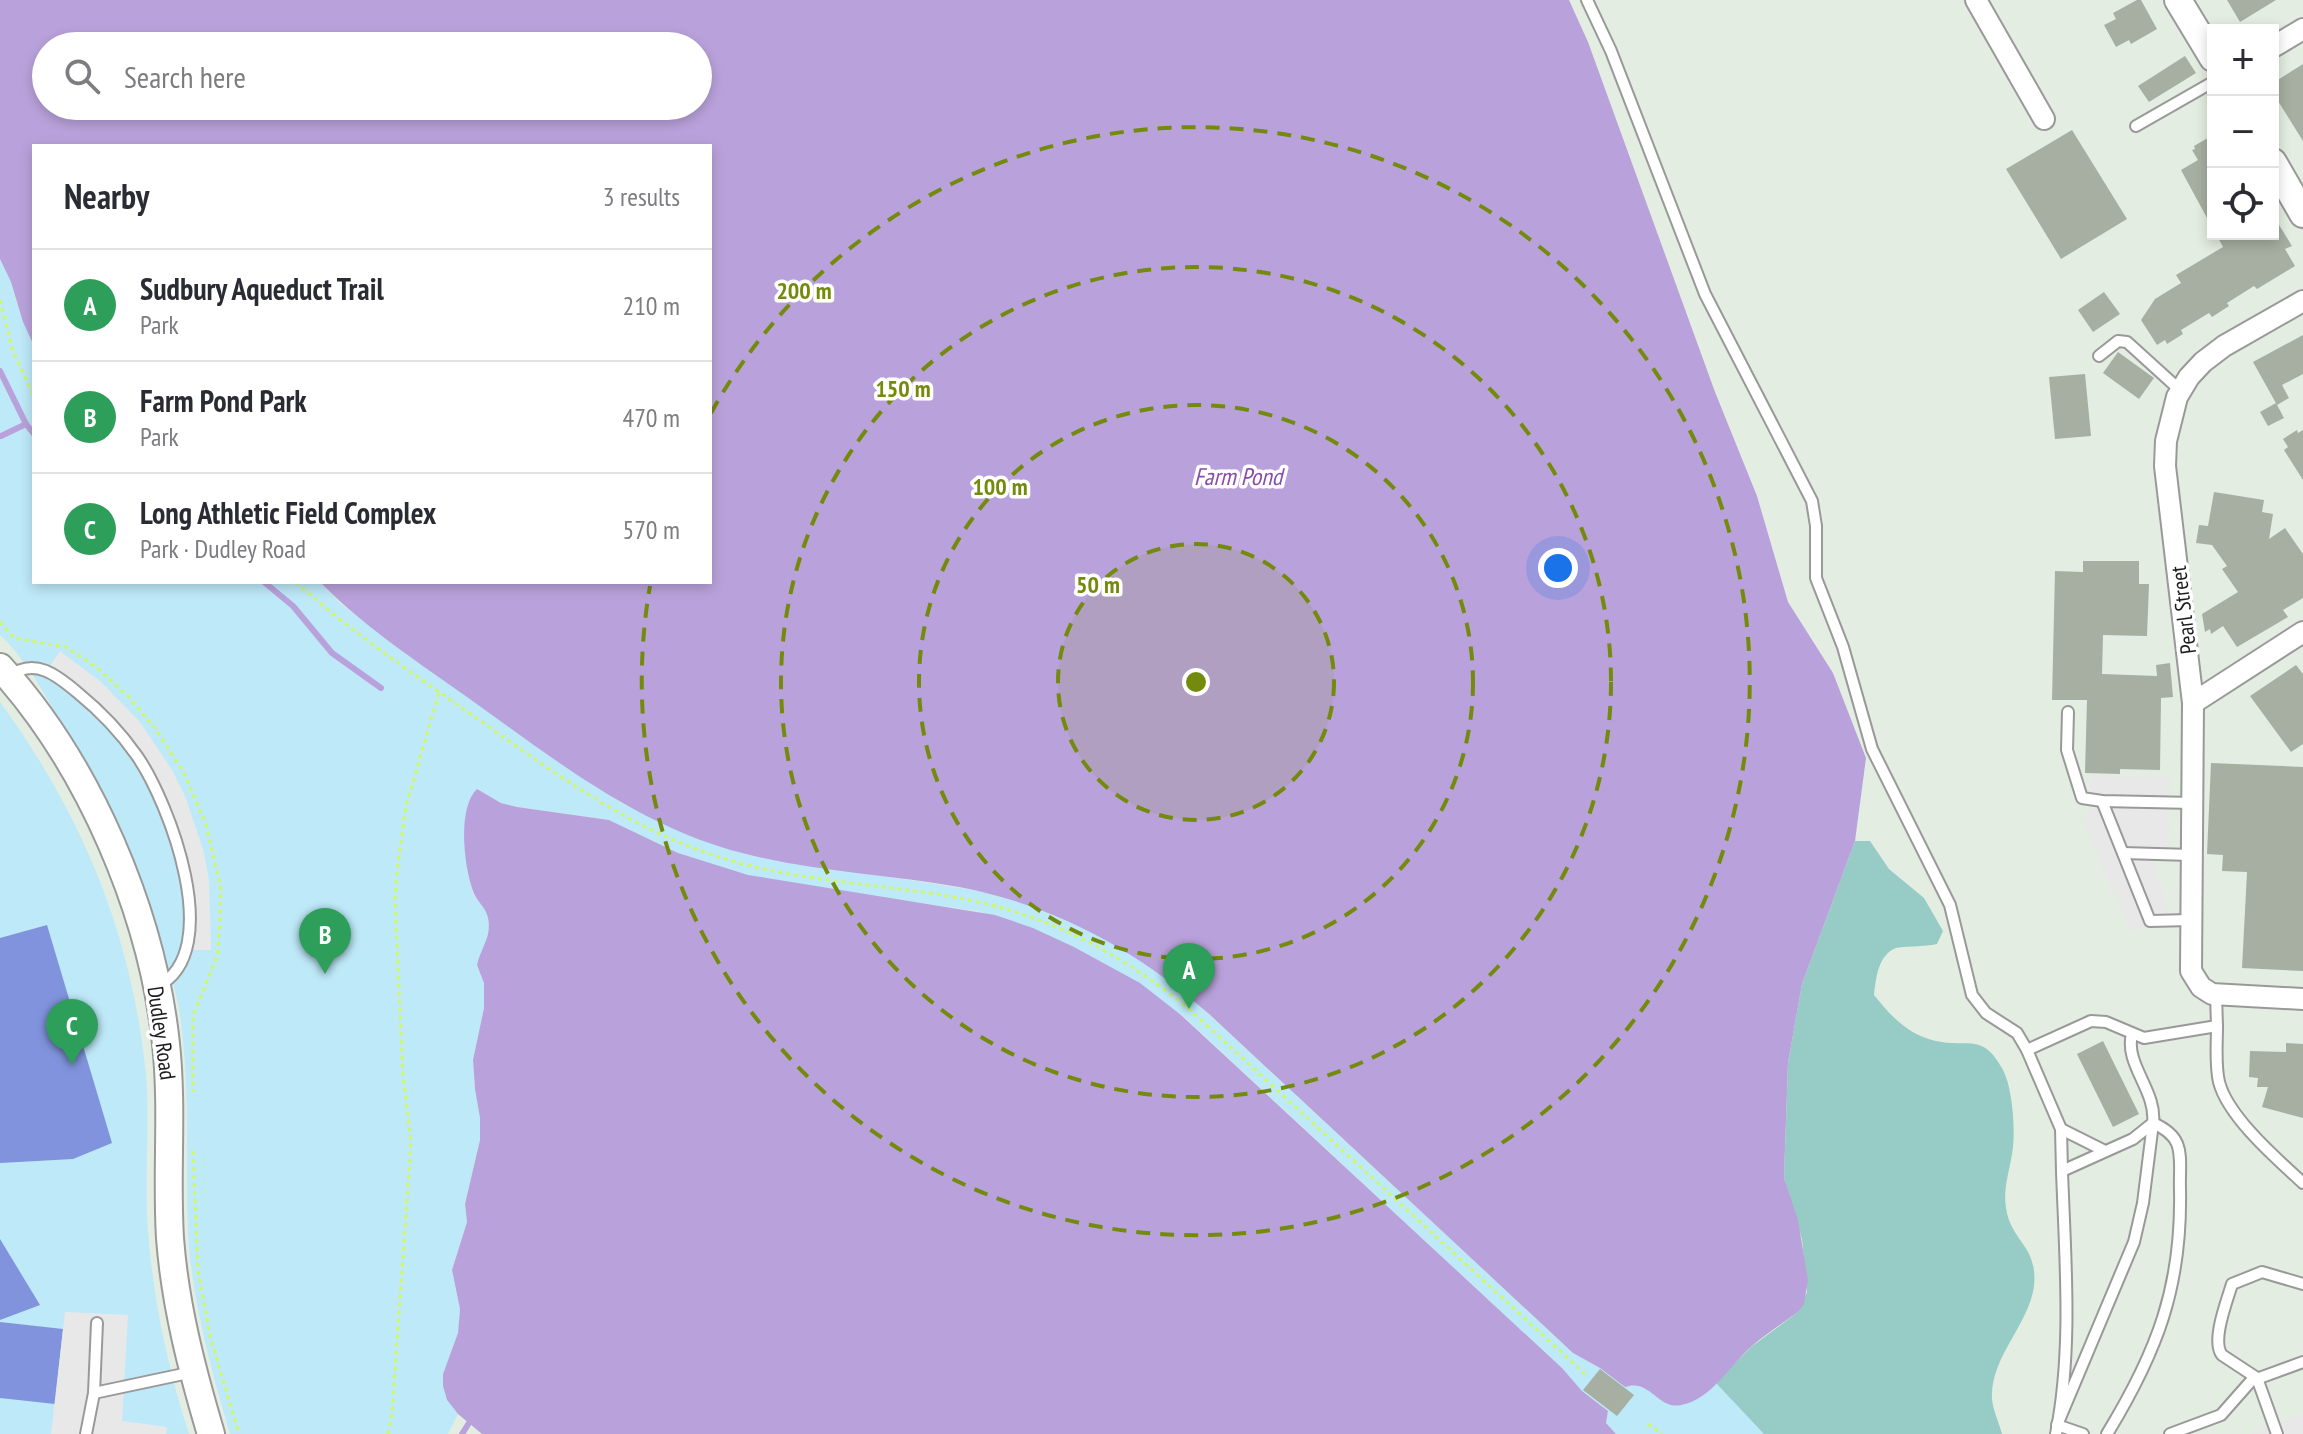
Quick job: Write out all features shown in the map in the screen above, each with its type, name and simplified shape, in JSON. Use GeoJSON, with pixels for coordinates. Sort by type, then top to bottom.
{"type":"FeatureCollection","features":[{"type":"Feature","properties":{"kind":"street"},"geometry":{"type":"LineString","coordinates":[[1976,0],[2044,119]]}},
{"type":"Feature","properties":{"kind":"street"},"geometry":{"type":"LineString","coordinates":[[2178,0],[2207,48]]}},
{"type":"Feature","properties":{"kind":"street"},"geometry":{"type":"LineString","coordinates":[[2279,43],[2303,29]]}},
{"type":"Feature","properties":{"kind":"street"},"geometry":{"type":"LineString","coordinates":[[2276,168],[2303,214]]}},
{"type":"Feature","properties":{"kind":"street","name":"Pearl Street"},"geometry":{"type":"LineString","coordinates":[[2216,995],[2197,983],[2190,967],[2193,703],[2165,466],[2170,418],[2189,377],[2203,362],[2224,346],[2303,301]]}},
{"type":"Feature","properties":{"kind":"street"},"geometry":{"type":"LineString","coordinates":[[2193,703],[2303,632]]}},
{"type":"Feature","properties":{"kind":"street","name":"Dudley Road"},"geometry":{"type":"LineString","coordinates":[[5,672],[58,742],[97,815],[128,889],[156,987],[169,1082],[171,1248],[179,1310],[211,1434]]}},
{"type":"Feature","properties":{"kind":"street"},"geometry":{"type":"LineString","coordinates":[[2216,995],[2303,999]]}},
{"type":"Feature","properties":{"kind":"lane"},"geometry":{"type":"LineString","coordinates":[[1587,0],[1611,51],[1705,294],[1812,501],[1818,586],[1843,647],[1877,760],[1950,905],[1972,995],[1986,1013],[2017,1033],[2061,1129],[2067,1321],[2056,1430]]}},
{"type":"Feature","properties":{"kind":"lane"},"geometry":{"type":"LineString","coordinates":[[2136,126],[2207,85]]}},
{"type":"Feature","properties":{"kind":"lane"},"geometry":{"type":"LineString","coordinates":[[2099,356],[2118,341],[2127,342],[2181,391]]}},
{"type":"Feature","properties":{"kind":"lane"},"geometry":{"type":"LineString","coordinates":[[5,672],[37,668],[47,670],[68,684],[123,737],[138,757],[164,806],[181,858],[189,917],[182,961],[172,978],[156,987]]}},
{"type":"Feature","properties":{"kind":"lane"},"geometry":{"type":"LineString","coordinates":[[2068,712],[2067,750],[2082,798],[2193,803]]}},
{"type":"Feature","properties":{"kind":"lane"},"geometry":{"type":"LineString","coordinates":[[2102,801],[2150,921],[2190,920]]}},
{"type":"Feature","properties":{"kind":"lane"},"geometry":{"type":"LineString","coordinates":[[2123,853],[2191,855]]}},
{"type":"Feature","properties":{"kind":"lane"},"geometry":{"type":"LineString","coordinates":[[2216,995],[2218,1072],[2222,1091],[2247,1127],[2303,1183]]}},
{"type":"Feature","properties":{"kind":"lane"},"geometry":{"type":"LineString","coordinates":[[2027,1050],[2091,1021],[2106,1022],[2148,1038],[2217,1026]]}},
{"type":"Feature","properties":{"kind":"lane"},"geometry":{"type":"LineString","coordinates":[[2056,1430],[2134,1242],[2143,1203],[2153,1123],[2150,1095],[2131,1053],[2132,1034]]}},
{"type":"Feature","properties":{"kind":"lane"},"geometry":{"type":"LineString","coordinates":[[2062,1171],[2141,1134],[2153,1123]]}},
{"type":"Feature","properties":{"kind":"lane"},"geometry":{"type":"LineString","coordinates":[[2107,1434],[2153,1351],[2169,1300],[2178,1255],[2178,1145],[2173,1134],[2153,1123]]}},
{"type":"Feature","properties":{"kind":"lane"},"geometry":{"type":"LineString","coordinates":[[2061,1129],[2105,1151]]}},
{"type":"Feature","properties":{"kind":"lane"},"geometry":{"type":"LineString","coordinates":[[2277,1434],[2257,1378],[2218,1350],[2217,1339],[2232,1284],[2262,1272],[2303,1284]]}},
{"type":"Feature","properties":{"kind":"lane"},"geometry":{"type":"LineString","coordinates":[[86,1434],[94,1393],[97,1323]]}},
{"type":"Feature","properties":{"kind":"lane"},"geometry":{"type":"LineString","coordinates":[[2170,1434],[2221,1415],[2242,1388],[2257,1378],[2303,1362]]}},
{"type":"Feature","properties":{"kind":"lane"},"geometry":{"type":"LineString","coordinates":[[94,1393],[193,1372]]}},
{"type":"Feature","properties":{"kind":"lane"},"geometry":{"type":"LineString","coordinates":[[2056,1430],[2083,1434]]}},
{"type":"Feature","properties":{"kind":"path"},"geometry":{"type":"LineString","coordinates":[[0,300],[13,351],[32,393]]}},
{"type":"Feature","properties":{"kind":"path"},"geometry":{"type":"LineString","coordinates":[[298,584],[346,625],[439,692],[588,796],[630,820],[718,857],[782,873],[997,906],[1065,931],[1121,960],[1188,1008],[1585,1374]]}},
{"type":"Feature","properties":{"kind":"path"},"geometry":{"type":"LineString","coordinates":[[388,1434],[411,1142],[403,1076],[395,900],[406,806],[439,692]]}},
{"type":"Feature","properties":{"kind":"path"},"geometry":{"type":"LineString","coordinates":[[1648,1424],[1662,1434]]}},
{"type":"Feature","properties":{"kind":"shaded area"},"geometry":{"type":"Polygon","coordinates":[[[0,259],[32,342],[32,584],[322,584],[340,603],[382,636],[553,758],[625,805],[768,859],[979,891],[1068,920],[1129,952],[1188,995],[1573,1353],[1625,1387],[1705,1393],[1716,1383],[1764,1434],[1616,1434],[1606,1423],[1608,1411],[1582,1391],[1562,1368],[1182,1015],[1033,928],[976,911],[783,883],[730,871],[678,853],[609,820],[517,807],[501,803],[477,789],[469,809],[467,859],[475,897],[486,911],[489,925],[477,965],[484,983],[484,1008],[473,1060],[480,1140],[465,1204],[467,1221],[452,1270],[460,1309],[458,1333],[443,1374],[447,1400],[458,1414],[448,1434],[230,1434],[203,1335],[190,1259],[185,1065],[174,987],[134,869],[99,790],[39,685],[21,658],[0,635],[0,259]]]}},
{"type":"Feature","properties":{"kind":"shaded area"},"geometry":{"type":"Polygon","coordinates":[[[60,651],[101,682],[140,722],[172,770],[185,796],[204,852],[209,881],[211,950],[185,950],[189,917],[173,832],[123,737],[47,670],[60,651]]]}},
{"type":"Feature","properties":{"kind":"shaded area"},"geometry":{"type":"Polygon","coordinates":[[[0,702],[30,745],[79,833],[116,926],[129,974],[146,1075],[147,1215],[152,1270],[173,1380],[189,1434],[0,1434],[0,702]]]}},
{"type":"Feature","properties":{"kind":"shaded area"},"geometry":{"type":"Polygon","coordinates":[[[2091,775],[2170,777],[2169,854],[2152,855],[2170,917],[2131,932],[2080,816],[2090,811],[2091,775]]]}},
{"type":"Feature","properties":{"kind":"shaded area"},"geometry":{"type":"Polygon","coordinates":[[[1855,841],[1870,841],[1889,869],[1924,898],[1943,931],[1937,944],[1900,947],[1890,951],[1879,968],[1874,995],[1894,1017],[1917,1034],[1936,1041],[1974,1044],[1989,1050],[2003,1070],[2009,1088],[2014,1135],[2005,1201],[2013,1229],[2032,1261],[2034,1286],[2031,1300],[2003,1355],[1993,1384],[1992,1399],[2002,1434],[1688,1434],[1705,1393],[1751,1347],[1798,1312],[1807,1292],[1802,1239],[1784,1178],[1788,1063],[1802,984],[1855,841]]]}},
{"type":"Feature","properties":{"kind":"shaded area"},"geometry":{"type":"Polygon","coordinates":[[[47,925],[112,1143],[73,1159],[0,1163],[0,938],[47,925]]]}},
{"type":"Feature","properties":{"kind":"shaded area"},"geometry":{"type":"Polygon","coordinates":[[[0,1239],[40,1305],[0,1320],[0,1239]]]}},
{"type":"Feature","properties":{"kind":"shaded area"},"geometry":{"type":"Polygon","coordinates":[[[65,1312],[128,1315],[122,1421],[167,1427],[166,1434],[51,1434],[65,1312]]]}},
{"type":"Feature","properties":{"kind":"shaded area"},"geometry":{"type":"Polygon","coordinates":[[[0,1322],[63,1329],[55,1404],[0,1398],[0,1322]]]}},
{"type":"Feature","properties":{"kind":"shaded area"},"geometry":{"type":"Polygon","coordinates":[[[2303,1413],[2303,1434],[2249,1434],[2303,1413]]]}},
{"type":"Feature","properties":{"kind":"water","name":"Farm Pond"},"geometry":{"type":"Polygon","coordinates":[[[0,0],[1569,0],[1588,42],[1715,392],[1757,496],[1788,602],[1833,673],[1866,758],[1855,841],[1802,984],[1788,1063],[1784,1178],[1798,1220],[1808,1280],[1804,1304],[1798,1312],[1752,1346],[1711,1389],[1692,1402],[1673,1405],[1641,1387],[1625,1387],[1573,1353],[1209,1014],[1123,950],[1061,918],[994,895],[750,855],[721,847],[652,819],[588,782],[527,740],[375,631],[322,584],[712,584],[712,144],[32,144],[32,342],[0,259],[0,0]]]}},
{"type":"Feature","properties":{"kind":"water"},"geometry":{"type":"Polygon","coordinates":[[[477,789],[501,803],[517,807],[609,820],[678,853],[748,875],[995,915],[1074,947],[1140,983],[1181,1015],[1562,1368],[1582,1391],[1608,1411],[1606,1423],[1616,1434],[482,1434],[458,1414],[447,1400],[443,1386],[443,1374],[458,1333],[460,1309],[452,1270],[467,1222],[465,1204],[480,1140],[473,1060],[484,1008],[484,983],[477,965],[489,925],[487,914],[474,895],[464,838],[467,810],[477,789]]]}},
{"type":"Feature","properties":{"kind":"building"},"geometry":{"type":"Polygon","coordinates":[[[2141,0],[2157,29],[2131,44],[2129,40],[2116,47],[2104,25],[2116,19],[2113,13],[2141,0]]]}},
{"type":"Feature","properties":{"kind":"building"},"geometry":{"type":"Polygon","coordinates":[[[2227,0],[2276,0],[2240,22],[2227,0]]]}},
{"type":"Feature","properties":{"kind":"building"},"geometry":{"type":"Polygon","coordinates":[[[2185,56],[2196,73],[2149,102],[2138,86],[2185,56]]]}},
{"type":"Feature","properties":{"kind":"building"},"geometry":{"type":"Polygon","coordinates":[[[2303,64],[2303,141],[2279,103],[2279,79],[2303,64]]]}},
{"type":"Feature","properties":{"kind":"building"},"geometry":{"type":"Polygon","coordinates":[[[2072,130],[2127,219],[2061,259],[2006,169],[2072,130]]]}},
{"type":"Feature","properties":{"kind":"building"},"geometry":{"type":"Polygon","coordinates":[[[2207,138],[2207,218],[2181,170],[2198,160],[2192,150],[2207,138]]]}},
{"type":"Feature","properties":{"kind":"building"},"geometry":{"type":"Polygon","coordinates":[[[2279,225],[2292,246],[2285,249],[2295,266],[2257,289],[2254,286],[2212,317],[2209,313],[2181,330],[2183,334],[2167,344],[2165,340],[2157,345],[2141,320],[2155,299],[2181,283],[2176,275],[2223,247],[2219,240],[2279,240],[2279,225]]]}},
{"type":"Feature","properties":{"kind":"building"},"geometry":{"type":"Polygon","coordinates":[[[2104,292],[2120,314],[2093,332],[2078,310],[2104,292]]]}},
{"type":"Feature","properties":{"kind":"building"},"geometry":{"type":"Polygon","coordinates":[[[2303,335],[2303,374],[2282,385],[2289,398],[2277,405],[2253,362],[2303,335]]]}},
{"type":"Feature","properties":{"kind":"building"},"geometry":{"type":"Polygon","coordinates":[[[2118,352],[2154,378],[2139,399],[2103,373],[2118,352]]]}},
{"type":"Feature","properties":{"kind":"building"},"geometry":{"type":"Polygon","coordinates":[[[2085,374],[2091,436],[2055,439],[2049,377],[2085,374]]]}},
{"type":"Feature","properties":{"kind":"building"},"geometry":{"type":"Polygon","coordinates":[[[2276,403],[2284,418],[2268,426],[2260,412],[2276,403]]]}},
{"type":"Feature","properties":{"kind":"building"},"geometry":{"type":"Polygon","coordinates":[[[2297,430],[2298,433],[2303,430],[2303,480],[2284,450],[2288,447],[2283,439],[2297,430]]]}},
{"type":"Feature","properties":{"kind":"building"},"geometry":{"type":"Polygon","coordinates":[[[2214,492],[2264,500],[2262,512],[2273,514],[2269,539],[2285,528],[2303,554],[2303,598],[2283,610],[2288,617],[2237,647],[2223,626],[2211,634],[2210,629],[2205,632],[2202,614],[2238,592],[2222,569],[2227,566],[2212,545],[2196,543],[2199,525],[2208,526],[2214,492]]]}},
{"type":"Feature","properties":{"kind":"building"},"geometry":{"type":"Polygon","coordinates":[[[2083,561],[2139,561],[2139,584],[2149,584],[2147,636],[2103,635],[2102,674],[2157,676],[2156,665],[2170,663],[2173,697],[2161,698],[2160,770],[2120,769],[2120,774],[2085,773],[2087,700],[2052,700],[2055,571],[2083,572],[2083,561]]]}},
{"type":"Feature","properties":{"kind":"building"},"geometry":{"type":"Polygon","coordinates":[[[2296,665],[2303,674],[2303,744],[2291,752],[2250,696],[2296,665]]]}},
{"type":"Feature","properties":{"kind":"building"},"geometry":{"type":"Polygon","coordinates":[[[2211,763],[2303,767],[2303,971],[2242,968],[2247,872],[2222,871],[2223,855],[2207,854],[2211,763]]]}},
{"type":"Feature","properties":{"kind":"building"},"geometry":{"type":"Polygon","coordinates":[[[2103,1041],[2139,1114],[2113,1127],[2077,1054],[2103,1041]]]}},
{"type":"Feature","properties":{"kind":"building"},"geometry":{"type":"Polygon","coordinates":[[[2286,1043],[2303,1044],[2303,1118],[2262,1107],[2268,1087],[2257,1087],[2258,1078],[2249,1077],[2250,1051],[2286,1052],[2286,1043]]]}},
{"type":"Feature","properties":{"kind":"building"},"geometry":{"type":"Polygon","coordinates":[[[1600,1369],[1634,1395],[1617,1416],[1583,1390],[1600,1369]]]}},
{"type":"Feature","properties":{"kind":"waterway"},"geometry":{"type":"LineString","coordinates":[[0,371],[32,432]]}},
{"type":"Feature","properties":{"kind":"waterway"},"geometry":{"type":"LineString","coordinates":[[1,436],[26,424]]}},
{"type":"Feature","properties":{"kind":"waterway"},"geometry":{"type":"LineString","coordinates":[[266,584],[293,606],[332,653],[381,688]]}},
{"type":"Feature","properties":{"kind":"waterway"},"geometry":{"type":"LineString","coordinates":[[462,1434],[469,1423]]}},
{"type":"Feature","properties":{"kind":"place","name":"Farm Pond Park"},"geometry":{"type":"Point","coordinates":[325,974]}},
{"type":"Feature","properties":{"kind":"place","name":"Sudbury Aqueduct Trail"},"geometry":{"type":"Point","coordinates":[1189,1009]}},
{"type":"Feature","properties":{"kind":"place","name":"Long Athletic Field Complex"},"geometry":{"type":"Point","coordinates":[72,1065]}}]}
